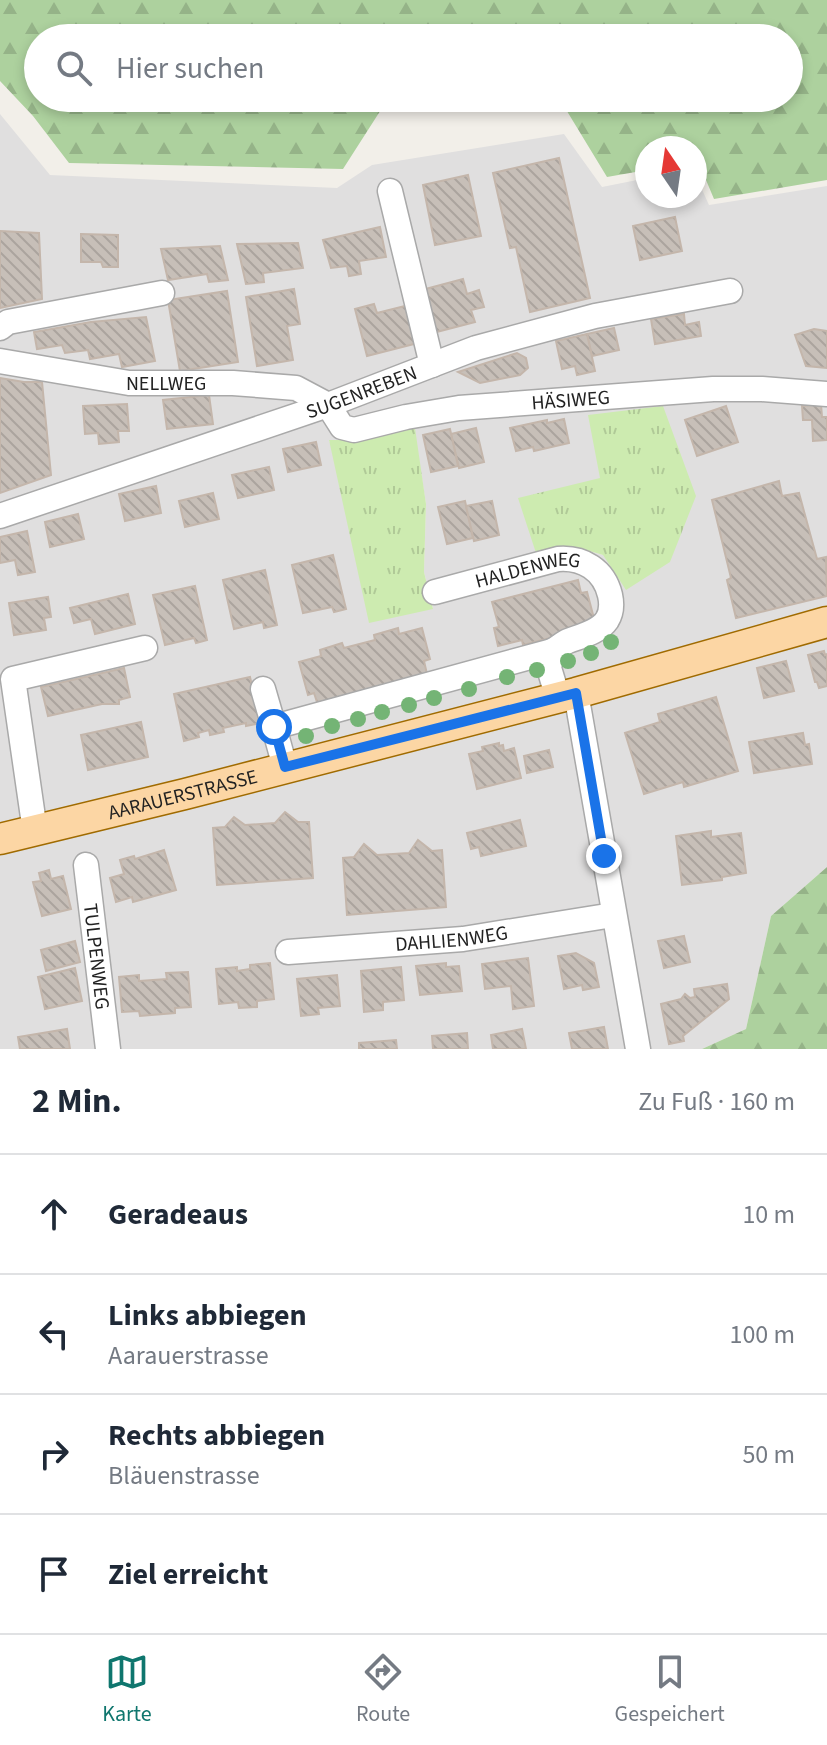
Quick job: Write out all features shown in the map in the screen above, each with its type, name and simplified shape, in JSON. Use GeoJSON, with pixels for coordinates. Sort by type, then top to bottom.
{"type":"FeatureCollection","features":[{"type":"Feature","properties":{"kind":"main road","name":"AARAUERSTRASSE"},"geometry":{"type":"LineString","coordinates":[[0,839],[567,695],[827,622]]}},
{"type":"Feature","properties":{"kind":"street"},"geometry":{"type":"LineString","coordinates":[[390,191],[432,365]]}},
{"type":"Feature","properties":{"kind":"street","name":"SUGENREBEN"},"geometry":{"type":"LineString","coordinates":[[0,516],[328,405],[476,348],[595,316],[730,291]]}},
{"type":"Feature","properties":{"kind":"street"},"geometry":{"type":"LineString","coordinates":[[0,328],[8,322],[162,293]]}},
{"type":"Feature","properties":{"kind":"street","name":"NELLWEG"},"geometry":{"type":"LineString","coordinates":[[0,361],[129,383],[233,383],[296,388],[328,405]]}},
{"type":"Feature","properties":{"kind":"street","name":"HÄSIWEG"},"geometry":{"type":"LineString","coordinates":[[328,405],[342,427],[354,430],[459,408],[713,389],[827,394]]}},
{"type":"Feature","properties":{"kind":"street","name":"HALDENWEG"},"geometry":{"type":"LineString","coordinates":[[435,592],[558,559],[569,558],[593,567],[604,579],[609,592],[612,607],[607,621],[552,651]]}},
{"type":"Feature","properties":{"kind":"street"},"geometry":{"type":"LineString","coordinates":[[35,831],[13,679],[145,648]]}},
{"type":"Feature","properties":{"kind":"street"},"geometry":{"type":"LineString","coordinates":[[274,727],[552,651],[549,668],[567,695],[638,1049]]}},
{"type":"Feature","properties":{"kind":"street"},"geometry":{"type":"LineString","coordinates":[[263,689],[285,767]]}},
{"type":"Feature","properties":{"kind":"street","name":"TULPENWEG"},"geometry":{"type":"LineString","coordinates":[[86,865],[108,1049]]}},
{"type":"Feature","properties":{"kind":"street","name":"DAHLIENWEG"},"geometry":{"type":"LineString","coordinates":[[288,952],[463,939],[613,915]]}},
{"type":"Feature","properties":{"kind":"shaded area"},"geometry":{"type":"Polygon","coordinates":[[[0,114],[50,175],[337,188],[372,165],[564,134],[602,187],[635,180],[635,208],[707,208],[707,201],[709,205],[827,186],[827,867],[771,916],[746,1029],[702,1049],[0,1049],[0,114]],[[414,428],[366,440],[329,441],[433,609],[424,572],[426,504],[414,428]],[[600,478],[576,547],[603,555],[600,478]]]}},
{"type":"Feature","properties":{"kind":"green space"},"geometry":{"type":"Polygon","coordinates":[[[0,0],[827,0],[827,180],[714,199],[707,182],[707,136],[635,136],[635,172],[607,177],[568,112],[803,112],[803,24],[24,24],[24,106],[0,81],[0,0]]]}},
{"type":"Feature","properties":{"kind":"green space"},"geometry":{"type":"Polygon","coordinates":[[[29,112],[380,112],[343,169],[69,163],[29,112]]]}},
{"type":"Feature","properties":{"kind":"green space"},"geometry":{"type":"Polygon","coordinates":[[[663,406],[696,496],[670,562],[626,590],[603,555],[576,547],[536,553],[518,498],[600,478],[588,415],[663,406]]]}},
{"type":"Feature","properties":{"kind":"green space"},"geometry":{"type":"Polygon","coordinates":[[[415,428],[426,504],[424,572],[433,609],[369,623],[329,440],[366,440],[415,428]]]}},
{"type":"Feature","properties":{"kind":"green space"},"geometry":{"type":"Polygon","coordinates":[[[827,867],[827,1049],[702,1049],[746,1029],[771,916],[827,867]]]}},
{"type":"Feature","properties":{"kind":"building"},"geometry":{"type":"Polygon","coordinates":[[[559,158],[590,298],[530,312],[516,247],[510,248],[493,173],[559,158]]]}},
{"type":"Feature","properties":{"kind":"building"},"geometry":{"type":"Polygon","coordinates":[[[468,175],[481,236],[435,245],[423,185],[468,175]]]}},
{"type":"Feature","properties":{"kind":"building"},"geometry":{"type":"Polygon","coordinates":[[[675,217],[682,251],[640,260],[633,226],[675,217]]]}},
{"type":"Feature","properties":{"kind":"building"},"geometry":{"type":"Polygon","coordinates":[[[380,227],[386,257],[359,261],[361,274],[349,276],[347,266],[331,268],[323,240],[380,227]]]}},
{"type":"Feature","properties":{"kind":"building"},"geometry":{"type":"Polygon","coordinates":[[[0,231],[39,233],[42,299],[0,308],[0,231]]]}},
{"type":"Feature","properties":{"kind":"building"},"geometry":{"type":"Polygon","coordinates":[[[81,234],[118,235],[118,267],[103,267],[101,262],[81,262],[81,234]]]}},
{"type":"Feature","properties":{"kind":"building"},"geometry":{"type":"Polygon","coordinates":[[[298,243],[303,268],[263,273],[264,282],[246,284],[237,244],[298,243]]]}},
{"type":"Feature","properties":{"kind":"building"},"geometry":{"type":"Polygon","coordinates":[[[220,246],[228,280],[209,282],[207,274],[168,280],[161,249],[220,246]]]}},
{"type":"Feature","properties":{"kind":"building"},"geometry":{"type":"Polygon","coordinates":[[[463,279],[467,294],[479,290],[484,307],[471,310],[475,322],[429,334],[418,291],[463,279]]]}},
{"type":"Feature","properties":{"kind":"building"},"geometry":{"type":"Polygon","coordinates":[[[294,289],[300,324],[287,326],[293,360],[257,366],[246,297],[294,289]]]}},
{"type":"Feature","properties":{"kind":"building"},"geometry":{"type":"Polygon","coordinates":[[[227,291],[238,362],[180,371],[168,300],[227,291]]]}},
{"type":"Feature","properties":{"kind":"building"},"geometry":{"type":"Polygon","coordinates":[[[374,304],[377,313],[409,305],[418,343],[367,356],[355,309],[374,304]]]}},
{"type":"Feature","properties":{"kind":"building"},"geometry":{"type":"Polygon","coordinates":[[[684,314],[685,325],[699,322],[701,336],[655,344],[651,319],[684,314]]]}},
{"type":"Feature","properties":{"kind":"building"},"geometry":{"type":"Polygon","coordinates":[[[146,317],[155,361],[122,367],[119,354],[90,359],[88,350],[65,353],[62,345],[37,349],[34,332],[146,317]]]}},
{"type":"Feature","properties":{"kind":"building"},"geometry":{"type":"Polygon","coordinates":[[[614,328],[619,350],[592,356],[587,334],[614,328]]]}},
{"type":"Feature","properties":{"kind":"building"},"geometry":{"type":"Polygon","coordinates":[[[814,329],[827,331],[827,368],[806,366],[795,335],[814,329]]]}},
{"type":"Feature","properties":{"kind":"building"},"geometry":{"type":"Polygon","coordinates":[[[587,334],[595,371],[577,375],[575,366],[562,369],[556,341],[587,334]]]}},
{"type":"Feature","properties":{"kind":"building"},"geometry":{"type":"Polygon","coordinates":[[[517,353],[526,358],[528,368],[520,375],[480,383],[458,372],[517,353]]]}},
{"type":"Feature","properties":{"kind":"building"},"geometry":{"type":"Polygon","coordinates":[[[0,378],[42,382],[51,475],[0,493],[0,378]]]}},
{"type":"Feature","properties":{"kind":"building"},"geometry":{"type":"Polygon","coordinates":[[[209,395],[213,424],[167,429],[163,400],[209,395]]]}},
{"type":"Feature","properties":{"kind":"building"},"geometry":{"type":"Polygon","coordinates":[[[127,404],[129,431],[118,431],[119,442],[99,444],[98,433],[85,434],[83,406],[127,404]]]}},
{"type":"Feature","properties":{"kind":"building"},"geometry":{"type":"Polygon","coordinates":[[[821,404],[822,417],[827,417],[827,440],[813,441],[812,420],[803,420],[802,406],[821,404]]]}},
{"type":"Feature","properties":{"kind":"building"},"geometry":{"type":"Polygon","coordinates":[[[726,406],[738,442],[697,456],[685,420],[726,406]]]}},
{"type":"Feature","properties":{"kind":"building"},"geometry":{"type":"Polygon","coordinates":[[[564,419],[569,443],[534,451],[533,447],[516,451],[510,428],[564,419]]]}},
{"type":"Feature","properties":{"kind":"building"},"geometry":{"type":"Polygon","coordinates":[[[476,428],[484,462],[459,468],[451,434],[476,428]]]}},
{"type":"Feature","properties":{"kind":"building"},"geometry":{"type":"Polygon","coordinates":[[[450,429],[458,466],[431,472],[423,435],[450,429]]]}},
{"type":"Feature","properties":{"kind":"building"},"geometry":{"type":"Polygon","coordinates":[[[316,442],[321,465],[288,472],[283,449],[316,442]]]}},
{"type":"Feature","properties":{"kind":"building"},"geometry":{"type":"Polygon","coordinates":[[[269,467],[274,490],[238,498],[232,475],[269,467]]]}},
{"type":"Feature","properties":{"kind":"building"},"geometry":{"type":"Polygon","coordinates":[[[779,481],[782,496],[799,493],[817,559],[826,557],[827,596],[736,618],[727,580],[731,578],[712,500],[779,481]]]}},
{"type":"Feature","properties":{"kind":"building"},"geometry":{"type":"Polygon","coordinates":[[[156,486],[161,513],[125,521],[119,494],[156,486]]]}},
{"type":"Feature","properties":{"kind":"building"},"geometry":{"type":"Polygon","coordinates":[[[213,493],[219,519],[185,527],[179,501],[213,493]]]}},
{"type":"Feature","properties":{"kind":"building"},"geometry":{"type":"Polygon","coordinates":[[[465,501],[473,538],[447,544],[438,507],[465,501]]]}},
{"type":"Feature","properties":{"kind":"building"},"geometry":{"type":"Polygon","coordinates":[[[492,501],[499,535],[474,541],[466,506],[492,501]]]}},
{"type":"Feature","properties":{"kind":"building"},"geometry":{"type":"Polygon","coordinates":[[[78,514],[84,539],[50,547],[45,522],[78,514]]]}},
{"type":"Feature","properties":{"kind":"building"},"geometry":{"type":"Polygon","coordinates":[[[27,531],[35,572],[18,575],[15,560],[0,563],[0,537],[27,531]]]}},
{"type":"Feature","properties":{"kind":"building"},"geometry":{"type":"Polygon","coordinates":[[[333,555],[346,609],[334,612],[332,607],[303,613],[292,565],[333,555]]]}},
{"type":"Feature","properties":{"kind":"building"},"geometry":{"type":"Polygon","coordinates":[[[265,570],[277,625],[264,628],[263,622],[234,629],[223,580],[265,570]]]}},
{"type":"Feature","properties":{"kind":"building"},"geometry":{"type":"Polygon","coordinates":[[[578,580],[581,593],[587,592],[596,626],[523,645],[522,640],[498,646],[494,628],[499,627],[492,602],[578,580]]]}},
{"type":"Feature","properties":{"kind":"building"},"geometry":{"type":"Polygon","coordinates":[[[195,586],[207,640],[196,643],[194,638],[165,645],[153,595],[195,586]]]}},
{"type":"Feature","properties":{"kind":"building"},"geometry":{"type":"Polygon","coordinates":[[[128,594],[135,624],[95,634],[91,619],[74,623],[70,608],[128,594]]]}},
{"type":"Feature","properties":{"kind":"building"},"geometry":{"type":"Polygon","coordinates":[[[48,597],[51,617],[44,618],[46,630],[14,635],[9,603],[48,597]]]}},
{"type":"Feature","properties":{"kind":"building"},"geometry":{"type":"Polygon","coordinates":[[[398,628],[399,634],[422,628],[430,659],[424,661],[427,674],[318,705],[314,693],[308,695],[299,662],[321,656],[320,650],[342,643],[344,648],[375,640],[374,635],[398,628]]]}},
{"type":"Feature","properties":{"kind":"building"},"geometry":{"type":"Polygon","coordinates":[[[824,651],[827,654],[827,686],[819,688],[808,655],[824,651]]]}},
{"type":"Feature","properties":{"kind":"building"},"geometry":{"type":"Polygon","coordinates":[[[786,661],[794,691],[764,698],[757,668],[786,661]]]}},
{"type":"Feature","properties":{"kind":"building"},"geometry":{"type":"Polygon","coordinates":[[[124,668],[130,697],[119,700],[119,704],[102,704],[48,716],[41,687],[124,668]]]}},
{"type":"Feature","properties":{"kind":"building"},"geometry":{"type":"Polygon","coordinates":[[[250,677],[261,723],[223,728],[224,732],[210,735],[209,730],[184,741],[174,694],[250,677]]]}},
{"type":"Feature","properties":{"kind":"building"},"geometry":{"type":"Polygon","coordinates":[[[716,697],[738,771],[684,787],[683,782],[644,794],[625,733],[660,722],[658,714],[716,697]]]}},
{"type":"Feature","properties":{"kind":"building"},"geometry":{"type":"Polygon","coordinates":[[[141,722],[148,757],[88,770],[81,735],[141,722]]]}},
{"type":"Feature","properties":{"kind":"building"},"geometry":{"type":"Polygon","coordinates":[[[803,733],[805,745],[809,744],[812,764],[754,773],[749,742],[803,733]]]}},
{"type":"Feature","properties":{"kind":"building"},"geometry":{"type":"Polygon","coordinates":[[[499,743],[504,751],[514,748],[521,778],[477,789],[469,754],[499,743]]]}},
{"type":"Feature","properties":{"kind":"building"},"geometry":{"type":"Polygon","coordinates":[[[549,750],[553,767],[527,773],[524,756],[549,750]]]}},
{"type":"Feature","properties":{"kind":"building"},"geometry":{"type":"Polygon","coordinates":[[[285,812],[298,822],[309,822],[313,878],[217,885],[213,828],[225,827],[234,817],[245,825],[275,823],[285,812]]]}},
{"type":"Feature","properties":{"kind":"building"},"geometry":{"type":"Polygon","coordinates":[[[520,820],[526,846],[481,856],[479,847],[471,849],[467,833],[520,820]]]}},
{"type":"Feature","properties":{"kind":"building"},"geometry":{"type":"Polygon","coordinates":[[[711,831],[711,837],[741,833],[746,873],[722,877],[722,880],[682,885],[676,836],[711,831]]]}},
{"type":"Feature","properties":{"kind":"building"},"geometry":{"type":"Polygon","coordinates":[[[418,840],[432,851],[442,850],[446,907],[347,915],[343,858],[354,857],[364,844],[377,855],[409,853],[418,840]]]}},
{"type":"Feature","properties":{"kind":"building"},"geometry":{"type":"Polygon","coordinates":[[[164,850],[176,890],[133,902],[132,897],[116,902],[110,878],[124,874],[120,860],[164,850]]]}},
{"type":"Feature","properties":{"kind":"building"},"geometry":{"type":"Polygon","coordinates":[[[49,870],[51,879],[63,876],[71,909],[42,916],[33,882],[41,881],[39,873],[49,870]]]}},
{"type":"Feature","properties":{"kind":"building"},"geometry":{"type":"Polygon","coordinates":[[[684,936],[690,962],[664,968],[658,941],[684,936]]]}},
{"type":"Feature","properties":{"kind":"building"},"geometry":{"type":"Polygon","coordinates":[[[75,941],[80,962],[46,971],[41,950],[75,941]]]}},
{"type":"Feature","properties":{"kind":"building"},"geometry":{"type":"Polygon","coordinates":[[[576,953],[594,963],[599,987],[583,990],[582,985],[564,989],[558,956],[576,953]]]}},
{"type":"Feature","properties":{"kind":"building"},"geometry":{"type":"Polygon","coordinates":[[[528,958],[534,1006],[513,1009],[511,986],[485,989],[482,964],[528,958]]]}},
{"type":"Feature","properties":{"kind":"building"},"geometry":{"type":"Polygon","coordinates":[[[270,963],[274,999],[257,1001],[257,1007],[239,1008],[238,1002],[219,1004],[216,969],[237,967],[237,971],[250,969],[250,965],[270,963]]]}},
{"type":"Feature","properties":{"kind":"building"},"geometry":{"type":"Polygon","coordinates":[[[446,963],[446,967],[459,966],[462,991],[420,995],[416,966],[446,963]]]}},
{"type":"Feature","properties":{"kind":"building"},"geometry":{"type":"Polygon","coordinates":[[[401,967],[404,1000],[383,1002],[383,1010],[364,1012],[361,971],[401,967]]]}},
{"type":"Feature","properties":{"kind":"building"},"geometry":{"type":"Polygon","coordinates":[[[75,968],[82,1001],[45,1009],[38,977],[75,968]]]}},
{"type":"Feature","properties":{"kind":"building"},"geometry":{"type":"Polygon","coordinates":[[[188,972],[191,1007],[175,1008],[175,1013],[140,1016],[139,1011],[122,1012],[119,977],[139,975],[139,981],[167,979],[166,973],[188,972]]]}},
{"type":"Feature","properties":{"kind":"building"},"geometry":{"type":"Polygon","coordinates":[[[337,975],[340,1006],[318,1008],[319,1014],[301,1016],[297,979],[337,975]]]}},
{"type":"Feature","properties":{"kind":"building"},"geometry":{"type":"Polygon","coordinates":[[[727,984],[729,999],[683,1036],[684,1041],[669,1044],[661,1004],[681,999],[685,994],[695,997],[694,989],[727,984]]]}},
{"type":"Feature","properties":{"kind":"building"},"geometry":{"type":"Polygon","coordinates":[[[604,1027],[608,1049],[572,1049],[569,1033],[604,1027]]]}},
{"type":"Feature","properties":{"kind":"building"},"geometry":{"type":"Polygon","coordinates":[[[67,1029],[70,1049],[20,1049],[18,1037],[67,1029]]]}},
{"type":"Feature","properties":{"kind":"building"},"geometry":{"type":"Polygon","coordinates":[[[522,1029],[526,1049],[493,1049],[491,1035],[522,1029]]]}},
{"type":"Feature","properties":{"kind":"building"},"geometry":{"type":"Polygon","coordinates":[[[467,1033],[468,1049],[433,1049],[432,1036],[467,1033]]]}},
{"type":"Feature","properties":{"kind":"building"},"geometry":{"type":"Polygon","coordinates":[[[396,1040],[397,1049],[359,1049],[359,1043],[396,1040]]]}},
{"type":"Feature","properties":{"kind":"route"},"geometry":{"type":"LineString","coordinates":[[274,727],[285,767],[576,693],[604,856]]}}]}
